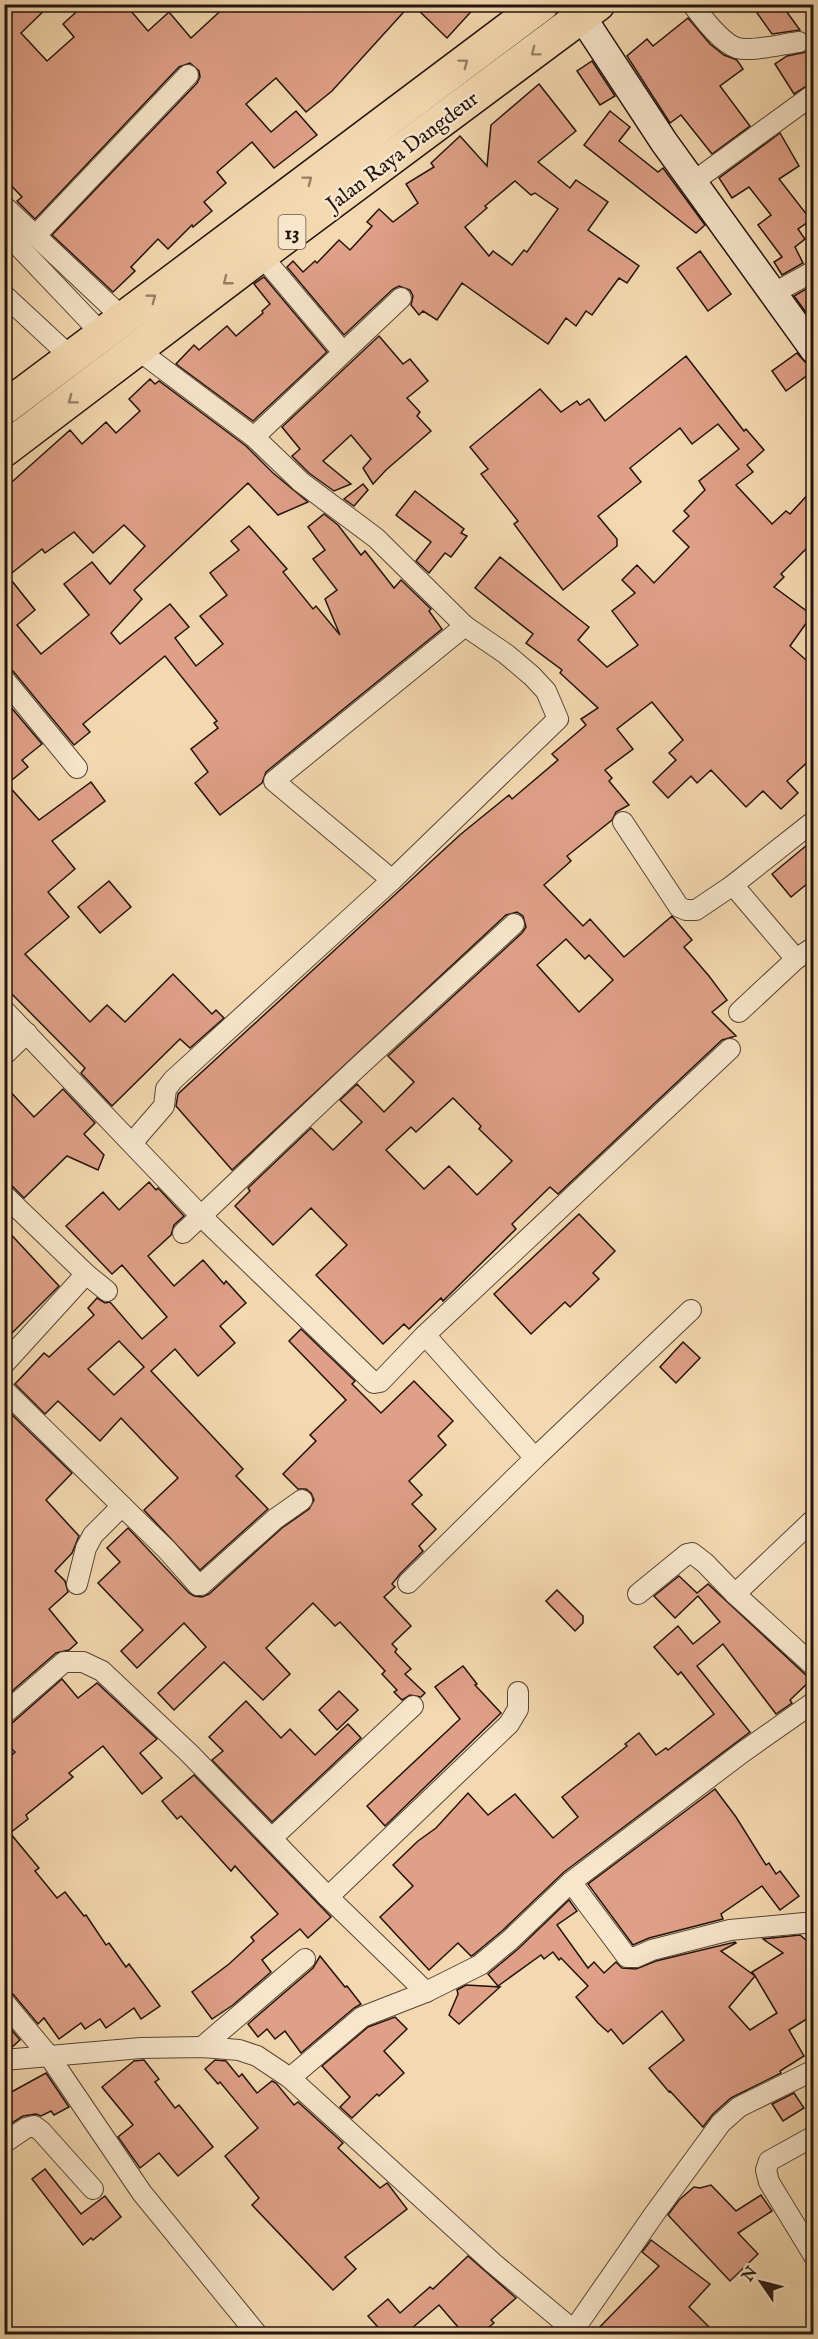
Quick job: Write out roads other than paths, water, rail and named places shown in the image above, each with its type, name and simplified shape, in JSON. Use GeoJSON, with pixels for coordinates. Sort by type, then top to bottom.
{"type":"FeatureCollection","features":[{"type":"Feature","properties":{"kind":"highway","name":"Jalan Raya Dangdeur"},"geometry":{"type":"LineString","coordinates":[[4,408],[542,4]]}},
{"type":"Feature","properties":{"kind":"highway","name":"Jalan Raya Dangdeur"},"geometry":{"type":"LineString","coordinates":[[4,450],[261,255],[590,11]]}},
{"type":"Feature","properties":{"kind":"street"},"geometry":{"type":"LineString","coordinates":[[692,4],[707,24],[735,47],[752,48],[799,42]]}},
{"type":"Feature","properties":{"kind":"street"},"geometry":{"type":"LineString","coordinates":[[590,11],[622,81],[813,350]]}},
{"type":"Feature","properties":{"kind":"street"},"geometry":{"type":"LineString","coordinates":[[36,235],[188,75]]}},
{"type":"Feature","properties":{"kind":"street"},"geometry":{"type":"LineString","coordinates":[[693,182],[813,93]]}},
{"type":"Feature","properties":{"kind":"street"},"geometry":{"type":"LineString","coordinates":[[4,206],[36,235],[113,327]]}},
{"type":"Feature","properties":{"kind":"street"},"geometry":{"type":"LineString","coordinates":[[4,231],[113,327]]}},
{"type":"Feature","properties":{"kind":"street"},"geometry":{"type":"LineString","coordinates":[[261,255],[342,351]]}},
{"type":"Feature","properties":{"kind":"street"},"geometry":{"type":"LineString","coordinates":[[772,294],[813,271]]}},
{"type":"Feature","properties":{"kind":"street"},"geometry":{"type":"LineString","coordinates":[[4,295],[72,358]]}},
{"type":"Feature","properties":{"kind":"street"},"geometry":{"type":"LineString","coordinates":[[254,437],[342,351],[401,298]]}},
{"type":"Feature","properties":{"kind":"street"},"geometry":{"type":"LineString","coordinates":[[132,1143],[164,1106],[166,1089],[173,1080],[392,880],[558,719],[546,692],[532,676],[506,654],[465,626],[376,538],[301,482],[254,437],[138,350]]}},
{"type":"Feature","properties":{"kind":"street"},"geometry":{"type":"LineString","coordinates":[[392,880],[274,781],[465,626]]}},
{"type":"Feature","properties":{"kind":"street"},"geometry":{"type":"LineString","coordinates":[[4,679],[77,768]]}},
{"type":"Feature","properties":{"kind":"street"},"geometry":{"type":"LineString","coordinates":[[623,822],[679,907],[696,910],[733,885],[813,821]]}},
{"type":"Feature","properties":{"kind":"street"},"geometry":{"type":"LineString","coordinates":[[733,885],[796,960]]}},
{"type":"Feature","properties":{"kind":"street"},"geometry":{"type":"LineString","coordinates":[[183,1233],[514,924]]}},
{"type":"Feature","properties":{"kind":"street"},"geometry":{"type":"LineString","coordinates":[[739,1012],[813,947]]}},
{"type":"Feature","properties":{"kind":"street"},"geometry":{"type":"LineString","coordinates":[[4,1010],[201,1216],[374,1383],[380,1382],[425,1335],[730,1049]]}},
{"type":"Feature","properties":{"kind":"street"},"geometry":{"type":"LineString","coordinates":[[4,1055],[27,1033]]}},
{"type":"Feature","properties":{"kind":"street"},"geometry":{"type":"LineString","coordinates":[[4,1195],[86,1274],[107,1291]]}},
{"type":"Feature","properties":{"kind":"street"},"geometry":{"type":"LineString","coordinates":[[4,1364],[86,1274]]}},
{"type":"Feature","properties":{"kind":"street"},"geometry":{"type":"LineString","coordinates":[[408,1583],[691,1310]]}},
{"type":"Feature","properties":{"kind":"street"},"geometry":{"type":"LineString","coordinates":[[425,1335],[535,1458]]}},
{"type":"Feature","properties":{"kind":"street"},"geometry":{"type":"LineString","coordinates":[[4,1390],[201,1585],[275,1519],[302,1500]]}},
{"type":"Feature","properties":{"kind":"street"},"geometry":{"type":"LineString","coordinates":[[77,1584],[86,1548],[93,1535],[122,1506]]}},
{"type":"Feature","properties":{"kind":"street"},"geometry":{"type":"LineString","coordinates":[[735,1594],[813,1519]]}},
{"type":"Feature","properties":{"kind":"street"},"geometry":{"type":"LineString","coordinates":[[638,1594],[687,1554],[692,1553],[813,1666]]}},
{"type":"Feature","properties":{"kind":"street"},"geometry":{"type":"LineString","coordinates":[[4,1714],[64,1662],[83,1662],[102,1671],[190,1754],[328,1897],[426,1992]]}},
{"type":"Feature","properties":{"kind":"street"},"geometry":{"type":"LineString","coordinates":[[328,1897],[509,1724],[518,1709],[518,1692]]}},
{"type":"Feature","properties":{"kind":"street"},"geometry":{"type":"LineString","coordinates":[[290,2078],[362,2017],[426,1992],[480,1965],[571,1882],[813,1702]]}},
{"type":"Feature","properties":{"kind":"street"},"geometry":{"type":"LineString","coordinates":[[272,1838],[413,1706]]}},
{"type":"Feature","properties":{"kind":"street"},"geometry":{"type":"LineString","coordinates":[[571,1882],[627,1958],[730,1930],[804,1923]]}},
{"type":"Feature","properties":{"kind":"street"},"geometry":{"type":"LineString","coordinates":[[202,2047],[305,1959]]}},
{"type":"Feature","properties":{"kind":"street"},"geometry":{"type":"LineString","coordinates":[[4,2002],[49,2056],[142,2193],[257,2334]]}},
{"type":"Feature","properties":{"kind":"street"},"geometry":{"type":"LineString","coordinates":[[8,2056],[49,2056],[141,2048],[202,2047],[239,2050],[256,2056],[290,2078],[494,2263],[576,2333],[655,2213],[721,2123],[739,2107],[813,2070]]}},
{"type":"Feature","properties":{"kind":"street"},"geometry":{"type":"LineString","coordinates":[[4,2143],[26,2128],[34,2126],[93,2189]]}},
{"type":"Feature","properties":{"kind":"street"},"geometry":{"type":"LineString","coordinates":[[813,2136],[769,2161],[766,2170],[769,2182],[813,2256]]}}]}
